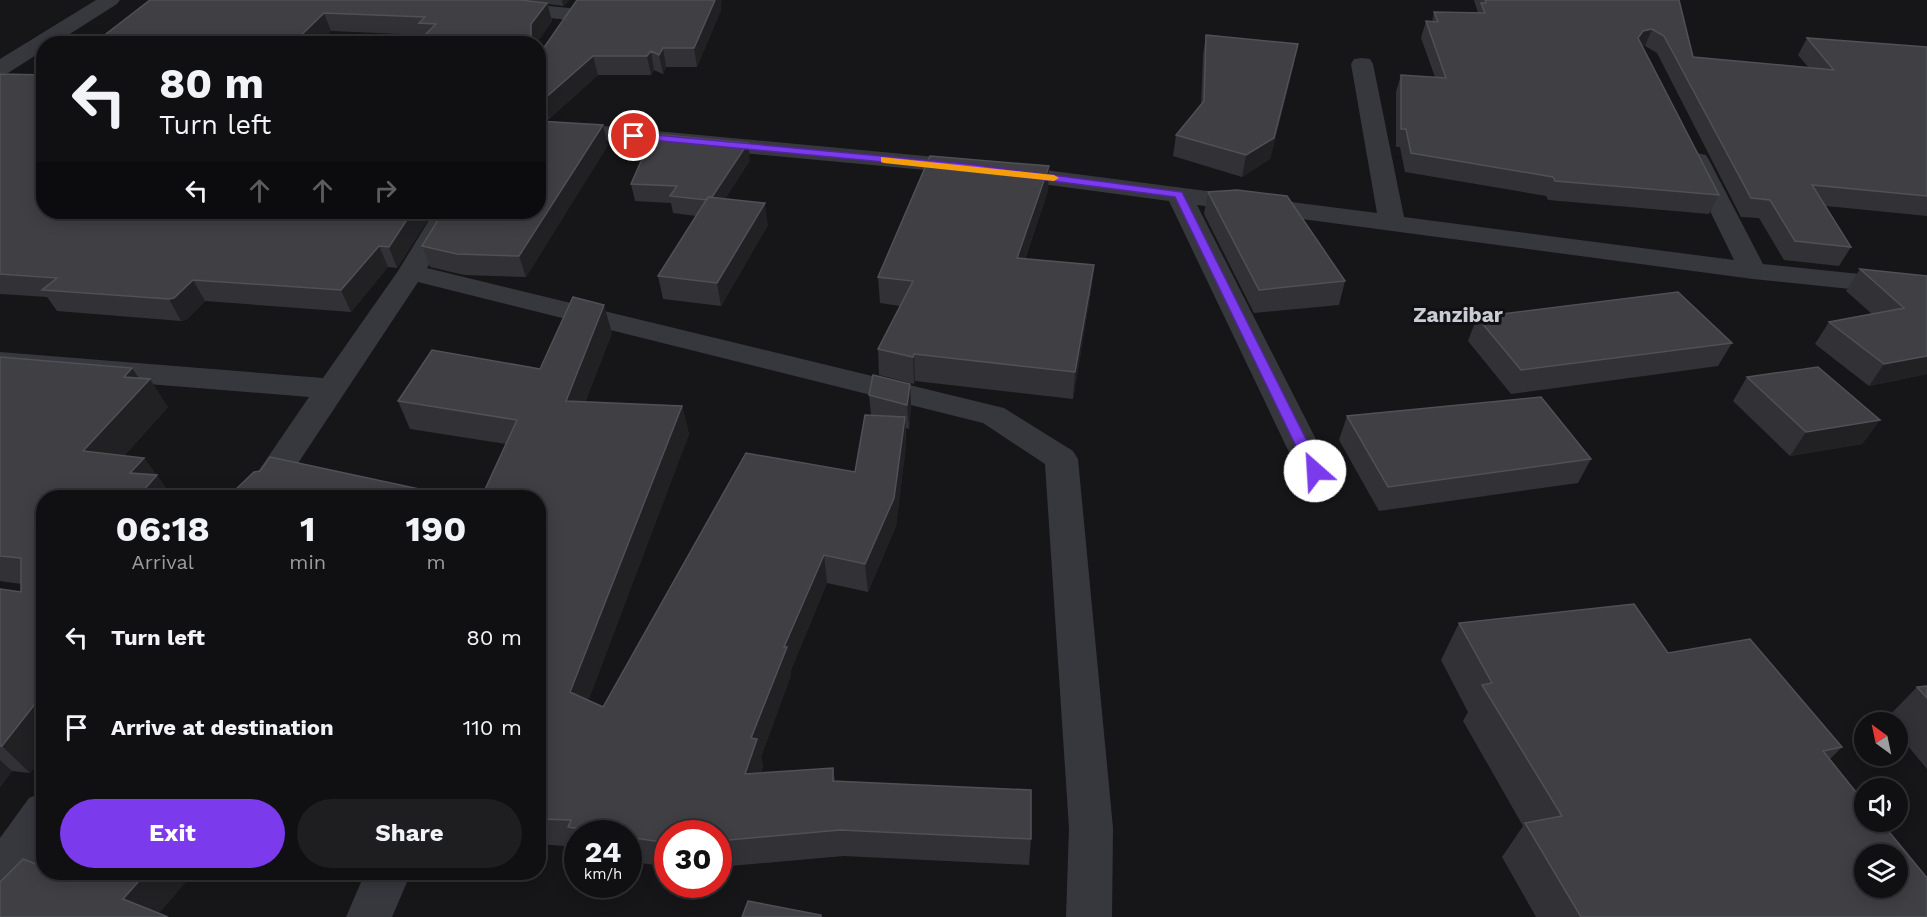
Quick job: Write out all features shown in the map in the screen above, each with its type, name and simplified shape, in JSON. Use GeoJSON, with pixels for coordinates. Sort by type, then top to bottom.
{"type":"FeatureCollection","features":[{"type":"Feature","properties":{"kind":"street"},"geometry":{"type":"LineString","coordinates":[[61,36],[110,0]]}},
{"type":"Feature","properties":{"kind":"street"},"geometry":{"type":"LineString","coordinates":[[430,0],[575,7]]}},
{"type":"Feature","properties":{"kind":"street"},"geometry":{"type":"LineString","coordinates":[[557,33],[575,7]]}},
{"type":"Feature","properties":{"kind":"street"},"geometry":{"type":"LineString","coordinates":[[4,78],[36,54]]}},
{"type":"Feature","properties":{"kind":"street"},"geometry":{"type":"LineString","coordinates":[[1362,64],[1392,222]]}},
{"type":"Feature","properties":{"kind":"street"},"geometry":{"type":"LineString","coordinates":[[546,129],[968,167],[1753,271],[1927,289]]}},
{"type":"Feature","properties":{"kind":"street"},"geometry":{"type":"LineString","coordinates":[[1686,136],[1753,271]]}},
{"type":"Feature","properties":{"kind":"street"},"geometry":{"type":"LineString","coordinates":[[1179,195],[1315,471]]}},
{"type":"Feature","properties":{"kind":"street"},"geometry":{"type":"LineString","coordinates":[[262,490],[411,272],[443,219]]}},
{"type":"Feature","properties":{"kind":"street"},"geometry":{"type":"LineString","coordinates":[[411,272],[993,415],[1061,459],[1091,828],[1089,917]]}},
{"type":"Feature","properties":{"kind":"street"},"geometry":{"type":"LineString","coordinates":[[0,362],[331,389]]}},
{"type":"Feature","properties":{"kind":"street"},"geometry":{"type":"LineString","coordinates":[[0,876],[36,824]]}},
{"type":"Feature","properties":{"kind":"street"},"geometry":{"type":"LineString","coordinates":[[369,917],[385,880]]}},
{"type":"Feature","properties":{"kind":"building"},"geometry":{"type":"Polygon","coordinates":[[[150,0],[519,0],[547,3],[531,24],[531,36],[424,36],[436,24],[419,23],[425,17],[324,13],[300,36],[103,36],[150,0]]]}},
{"type":"Feature","properties":{"kind":"building"},"geometry":{"type":"Polygon","coordinates":[[[577,0],[715,0],[694,48],[663,48],[659,55],[651,51],[647,56],[593,56],[546,97],[546,45],[577,0]]]}},
{"type":"Feature","properties":{"kind":"building"},"geometry":{"type":"Polygon","coordinates":[[[1485,0],[1679,0],[1693,57],[1834,70],[1807,38],[1927,47],[1927,196],[1812,185],[1851,247],[1795,241],[1770,200],[1751,198],[1664,36],[1652,29],[1643,31],[1638,38],[1719,195],[1555,181],[1553,177],[1411,153],[1406,129],[1401,129],[1401,75],[1446,78],[1426,21],[1438,22],[1434,12],[1485,13],[1481,3],[1486,3],[1485,0]]]}},
{"type":"Feature","properties":{"kind":"building"},"geometry":{"type":"Polygon","coordinates":[[[1206,35],[1298,44],[1274,138],[1246,155],[1176,135],[1204,101],[1206,35]]]}},
{"type":"Feature","properties":{"kind":"building"},"geometry":{"type":"Polygon","coordinates":[[[0,74],[36,75],[36,219],[407,219],[389,247],[379,246],[341,290],[193,280],[174,298],[169,299],[42,290],[57,278],[0,274],[0,74]]]}},
{"type":"Feature","properties":{"kind":"building"},"geometry":{"type":"Polygon","coordinates":[[[546,121],[603,125],[546,214],[546,121]]]}},
{"type":"Feature","properties":{"kind":"building"},"geometry":{"type":"Polygon","coordinates":[[[653,134],[748,143],[712,197],[708,197],[707,200],[670,196],[677,186],[631,184],[653,134]]]}},
{"type":"Feature","properties":{"kind":"building"},"geometry":{"type":"Polygon","coordinates":[[[930,156],[1049,166],[1017,258],[1094,265],[1075,372],[914,354],[913,357],[878,349],[913,281],[878,277],[930,156]]]}},
{"type":"Feature","properties":{"kind":"building"},"geometry":{"type":"Polygon","coordinates":[[[1237,190],[1287,196],[1345,281],[1259,290],[1208,192],[1237,190]]]}},
{"type":"Feature","properties":{"kind":"building"},"geometry":{"type":"Polygon","coordinates":[[[708,197],[765,203],[717,283],[658,276],[708,197]]]}},
{"type":"Feature","properties":{"kind":"building"},"geometry":{"type":"Polygon","coordinates":[[[439,219],[543,219],[519,256],[457,254],[422,246],[439,219]]]}},
{"type":"Feature","properties":{"kind":"building"},"geometry":{"type":"Polygon","coordinates":[[[1860,269],[1927,276],[1927,356],[1884,364],[1829,322],[1904,308],[1860,269]]]}},
{"type":"Feature","properties":{"kind":"building"},"geometry":{"type":"Polygon","coordinates":[[[1678,292],[1732,343],[1521,370],[1477,317],[1678,292]]]}},
{"type":"Feature","properties":{"kind":"building"},"geometry":{"type":"Polygon","coordinates":[[[573,297],[604,305],[566,401],[682,406],[570,692],[603,707],[746,453],[855,472],[865,415],[905,417],[894,498],[865,564],[824,555],[784,647],[787,647],[751,738],[757,739],[745,774],[833,768],[833,781],[1031,790],[1031,839],[840,830],[732,840],[732,820],[654,820],[654,841],[642,839],[642,820],[546,819],[546,490],[485,490],[517,420],[398,401],[432,350],[540,369],[573,297]]]}},
{"type":"Feature","properties":{"kind":"building"},"geometry":{"type":"Polygon","coordinates":[[[0,357],[132,368],[124,377],[150,379],[83,451],[144,458],[130,473],[157,475],[144,490],[36,490],[36,703],[2,746],[0,746],[0,589],[21,592],[21,558],[0,556],[0,357]]]}},
{"type":"Feature","properties":{"kind":"building"},"geometry":{"type":"Polygon","coordinates":[[[1818,367],[1880,420],[1806,432],[1747,377],[1818,367]]]}},
{"type":"Feature","properties":{"kind":"building"},"geometry":{"type":"Polygon","coordinates":[[[873,375],[910,384],[907,405],[869,395],[873,375]]]}},
{"type":"Feature","properties":{"kind":"building"},"geometry":{"type":"Polygon","coordinates":[[[1541,397],[1591,459],[1388,487],[1347,416],[1541,397]]]}},
{"type":"Feature","properties":{"kind":"building"},"geometry":{"type":"Polygon","coordinates":[[[270,457],[424,490],[235,490],[254,472],[260,471],[270,457]]]}},
{"type":"Feature","properties":{"kind":"building"},"geometry":{"type":"Polygon","coordinates":[[[1634,604],[1668,653],[1750,639],[1842,747],[1823,751],[1854,790],[1854,832],[1889,832],[1899,844],[1854,844],[1854,898],[1908,898],[1908,855],[1927,878],[1927,917],[1581,917],[1525,823],[1562,816],[1482,685],[1492,683],[1459,623],[1634,604]]]}},
{"type":"Feature","properties":{"kind":"building"},"geometry":{"type":"Polygon","coordinates":[[[1927,686],[1927,698],[1917,687],[1927,686]]]}},
{"type":"Feature","properties":{"kind":"building"},"geometry":{"type":"Polygon","coordinates":[[[23,859],[36,864],[36,880],[140,880],[123,899],[168,917],[0,917],[0,882],[23,859]]]}},
{"type":"Feature","properties":{"kind":"building"},"geometry":{"type":"Polygon","coordinates":[[[748,901],[821,915],[821,917],[742,917],[748,901]]]}},
{"type":"Feature","properties":{"kind":"slow traffic"},"geometry":{"type":"LineString","coordinates":[[884,160],[968,167],[1054,178]]}},
{"type":"Feature","properties":{"kind":"district","name":"Zanzibar"},"geometry":{"type":"Point","coordinates":[1458,315]}},
{"type":"Feature","properties":{"kind":"route"},"geometry":{"type":"LineString","coordinates":[[634,136],[968,167],[1179,195],[1315,471]]}}]}
